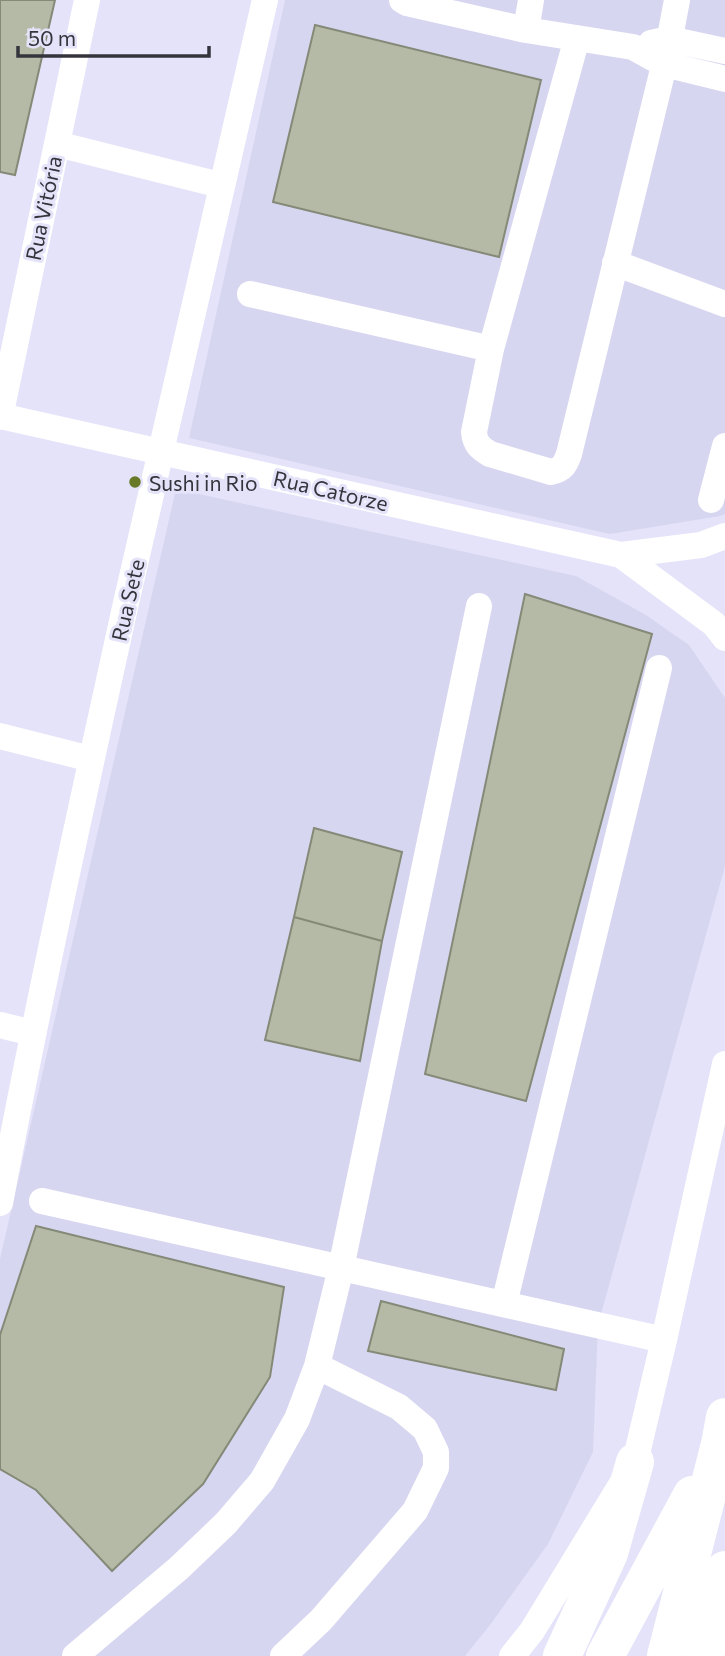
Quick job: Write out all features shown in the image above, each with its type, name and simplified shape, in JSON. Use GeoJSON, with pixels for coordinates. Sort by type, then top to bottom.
{"type":"FeatureCollection","features":[{"type":"Feature","properties":{"kind":"highway"},"geometry":{"type":"LineString","coordinates":[[605,1656],[723,1431]]}},
{"type":"Feature","properties":{"kind":"highway"},"geometry":{"type":"LineString","coordinates":[[666,1656],[723,1431]]}},
{"type":"Feature","properties":{"kind":"highway"},"geometry":{"type":"LineString","coordinates":[[562,1656],[609,1553],[635,1462]]}},
{"type":"Feature","properties":{"kind":"highway"},"geometry":{"type":"LineString","coordinates":[[705,1656],[725,1570]]}},
{"type":"Feature","properties":{"kind":"street","name":"Rua Vitória"},"geometry":{"type":"LineString","coordinates":[[0,416],[87,0]]}},
{"type":"Feature","properties":{"kind":"street","name":"Rua Sete"},"geometry":{"type":"LineString","coordinates":[[1,1191],[91,759],[220,185],[265,0]]}},
{"type":"Feature","properties":{"kind":"street"},"geometry":{"type":"LineString","coordinates":[[402,0],[526,30],[632,47],[666,52],[725,51]]}},
{"type":"Feature","properties":{"kind":"street"},"geometry":{"type":"LineString","coordinates":[[526,30],[531,0]]}},
{"type":"Feature","properties":{"kind":"street"},"geometry":{"type":"LineString","coordinates":[[577,38],[491,349],[474,432],[475,442],[490,454],[551,472],[561,470],[569,454],[677,0]]}},
{"type":"Feature","properties":{"kind":"street"},"geometry":{"type":"LineString","coordinates":[[666,52],[725,79]]}},
{"type":"Feature","properties":{"kind":"street"},"geometry":{"type":"LineString","coordinates":[[57,144],[220,185]]}},
{"type":"Feature","properties":{"kind":"street"},"geometry":{"type":"LineString","coordinates":[[615,263],[725,304]]}},
{"type":"Feature","properties":{"kind":"street"},"geometry":{"type":"LineString","coordinates":[[250,294],[491,349]]}},
{"type":"Feature","properties":{"kind":"street","name":"Rua Catorze"},"geometry":{"type":"LineString","coordinates":[[0,416],[621,555],[701,545],[725,536]]}},
{"type":"Feature","properties":{"kind":"street"},"geometry":{"type":"LineString","coordinates":[[711,500],[725,446]]}},
{"type":"Feature","properties":{"kind":"street","name":"Rua Catorze"},"geometry":{"type":"LineString","coordinates":[[621,555],[714,624],[725,638]]}},
{"type":"Feature","properties":{"kind":"street"},"geometry":{"type":"LineString","coordinates":[[75,1656],[179,1569],[226,1522],[262,1481],[298,1419],[317,1366],[341,1268],[479,606]]}},
{"type":"Feature","properties":{"kind":"street"},"geometry":{"type":"LineString","coordinates":[[504,1304],[659,668]]}},
{"type":"Feature","properties":{"kind":"street"},"geometry":{"type":"LineString","coordinates":[[0,736],[91,759]]}},
{"type":"Feature","properties":{"kind":"street"},"geometry":{"type":"LineString","coordinates":[[0,1026],[33,1033]]}},
{"type":"Feature","properties":{"kind":"street"},"geometry":{"type":"LineString","coordinates":[[512,1656],[533,1631],[635,1462],[725,1064]]}},
{"type":"Feature","properties":{"kind":"street"},"geometry":{"type":"LineString","coordinates":[[42,1201],[664,1340]]}},
{"type":"Feature","properties":{"kind":"street"},"geometry":{"type":"LineString","coordinates":[[283,1656],[321,1620],[415,1511],[436,1468],[436,1452],[425,1429],[399,1407],[317,1366]]}},
{"type":"Feature","properties":{"kind":"shaded area"},"geometry":{"type":"Polygon","coordinates":[[[285,0],[725,0],[725,514],[610,534],[189,438],[285,0]]]}},
{"type":"Feature","properties":{"kind":"shaded area"},"geometry":{"type":"Polygon","coordinates":[[[176,489],[576,576],[646,615],[689,645],[725,698],[725,866],[598,1325],[593,1452],[548,1544],[465,1656],[0,1656],[0,1259],[176,489]]]}},
{"type":"Feature","properties":{"kind":"building"},"geometry":{"type":"Polygon","coordinates":[[[0,0],[55,0],[15,175],[0,172],[0,0]]]}},
{"type":"Feature","properties":{"kind":"building"},"geometry":{"type":"Polygon","coordinates":[[[315,25],[541,80],[499,257],[273,202],[315,25]]]}},
{"type":"Feature","properties":{"kind":"building"},"geometry":{"type":"Polygon","coordinates":[[[525,594],[652,634],[526,1101],[425,1074],[525,594]]]}},
{"type":"Feature","properties":{"kind":"building"},"geometry":{"type":"Polygon","coordinates":[[[314,828],[402,852],[382,941],[294,917],[314,828]]]}},
{"type":"Feature","properties":{"kind":"building"},"geometry":{"type":"Polygon","coordinates":[[[294,917],[382,941],[360,1061],[265,1040],[294,917]]]}},
{"type":"Feature","properties":{"kind":"building"},"geometry":{"type":"Polygon","coordinates":[[[36,1226],[284,1287],[270,1377],[203,1484],[112,1571],[36,1490],[0,1469],[0,1335],[36,1226]]]}},
{"type":"Feature","properties":{"kind":"building"},"geometry":{"type":"Polygon","coordinates":[[[381,1301],[564,1349],[556,1390],[368,1351],[381,1301]]]}},
{"type":"Feature","properties":{"kind":"place","name":"Sushi in Rio"},"geometry":{"type":"Point","coordinates":[135,482]}}]}
